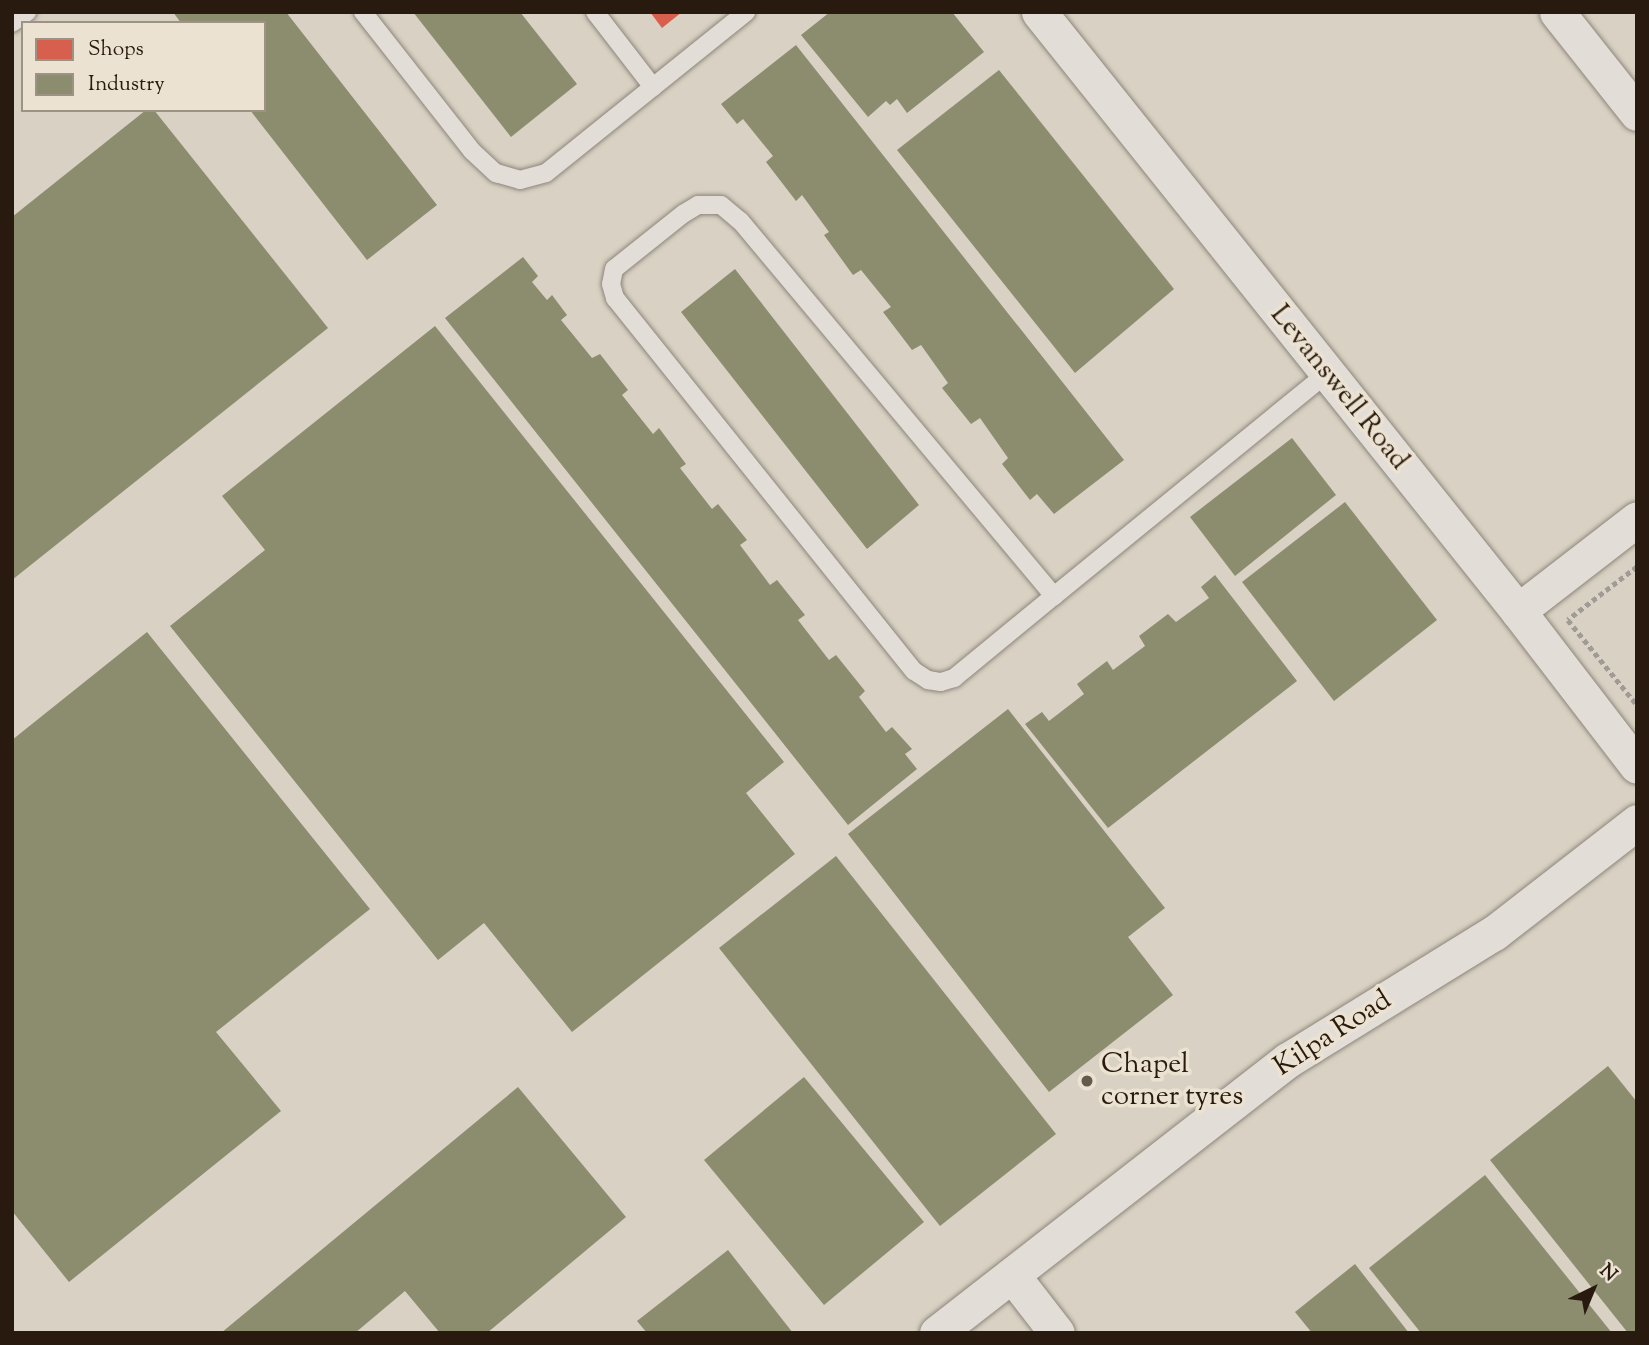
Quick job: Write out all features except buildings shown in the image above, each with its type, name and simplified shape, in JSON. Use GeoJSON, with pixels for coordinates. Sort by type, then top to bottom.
{"type":"FeatureCollection","features":[{"type":"Feature","properties":{"kind":"street","name":"Levanswell Road"},"geometry":{"type":"LineString","coordinates":[[1039,12],[1518,611],[1637,766]]}},
{"type":"Feature","properties":{"kind":"street"},"geometry":{"type":"LineString","coordinates":[[1557,12],[1637,113]]}},
{"type":"Feature","properties":{"kind":"street"},"geometry":{"type":"LineString","coordinates":[[1518,611],[1637,519]]}},
{"type":"Feature","properties":{"kind":"street","name":"Kilpa Road"},"geometry":{"type":"LineString","coordinates":[[937,1333],[1288,1060],[1494,933],[1637,822]]}},
{"type":"Feature","properties":{"kind":"street"},"geometry":{"type":"LineString","coordinates":[[1012,1275],[1057,1333]]}},
{"type":"Feature","properties":{"kind":"lane"},"geometry":{"type":"LineString","coordinates":[[12,23],[27,12]]}},
{"type":"Feature","properties":{"kind":"lane"},"geometry":{"type":"LineString","coordinates":[[363,12],[472,151],[496,173],[520,180],[546,173],[746,12]]}},
{"type":"Feature","properties":{"kind":"lane"},"geometry":{"type":"LineString","coordinates":[[595,12],[653,87]]}},
{"type":"Feature","properties":{"kind":"lane"},"geometry":{"type":"LineString","coordinates":[[1054,596],[740,221],[721,205],[698,205],[614,269],[611,284],[615,298],[914,671],[928,680],[941,682],[954,678],[1327,373]]}},
{"type":"Feature","properties":{"kind":"path"},"geometry":{"type":"LineString","coordinates":[[1637,566],[1568,620],[1637,705]]}},
{"type":"Feature","properties":{"kind":"place","name":"Chapel corner tyres"},"geometry":{"type":"Point","coordinates":[1087,1081]}}]}
